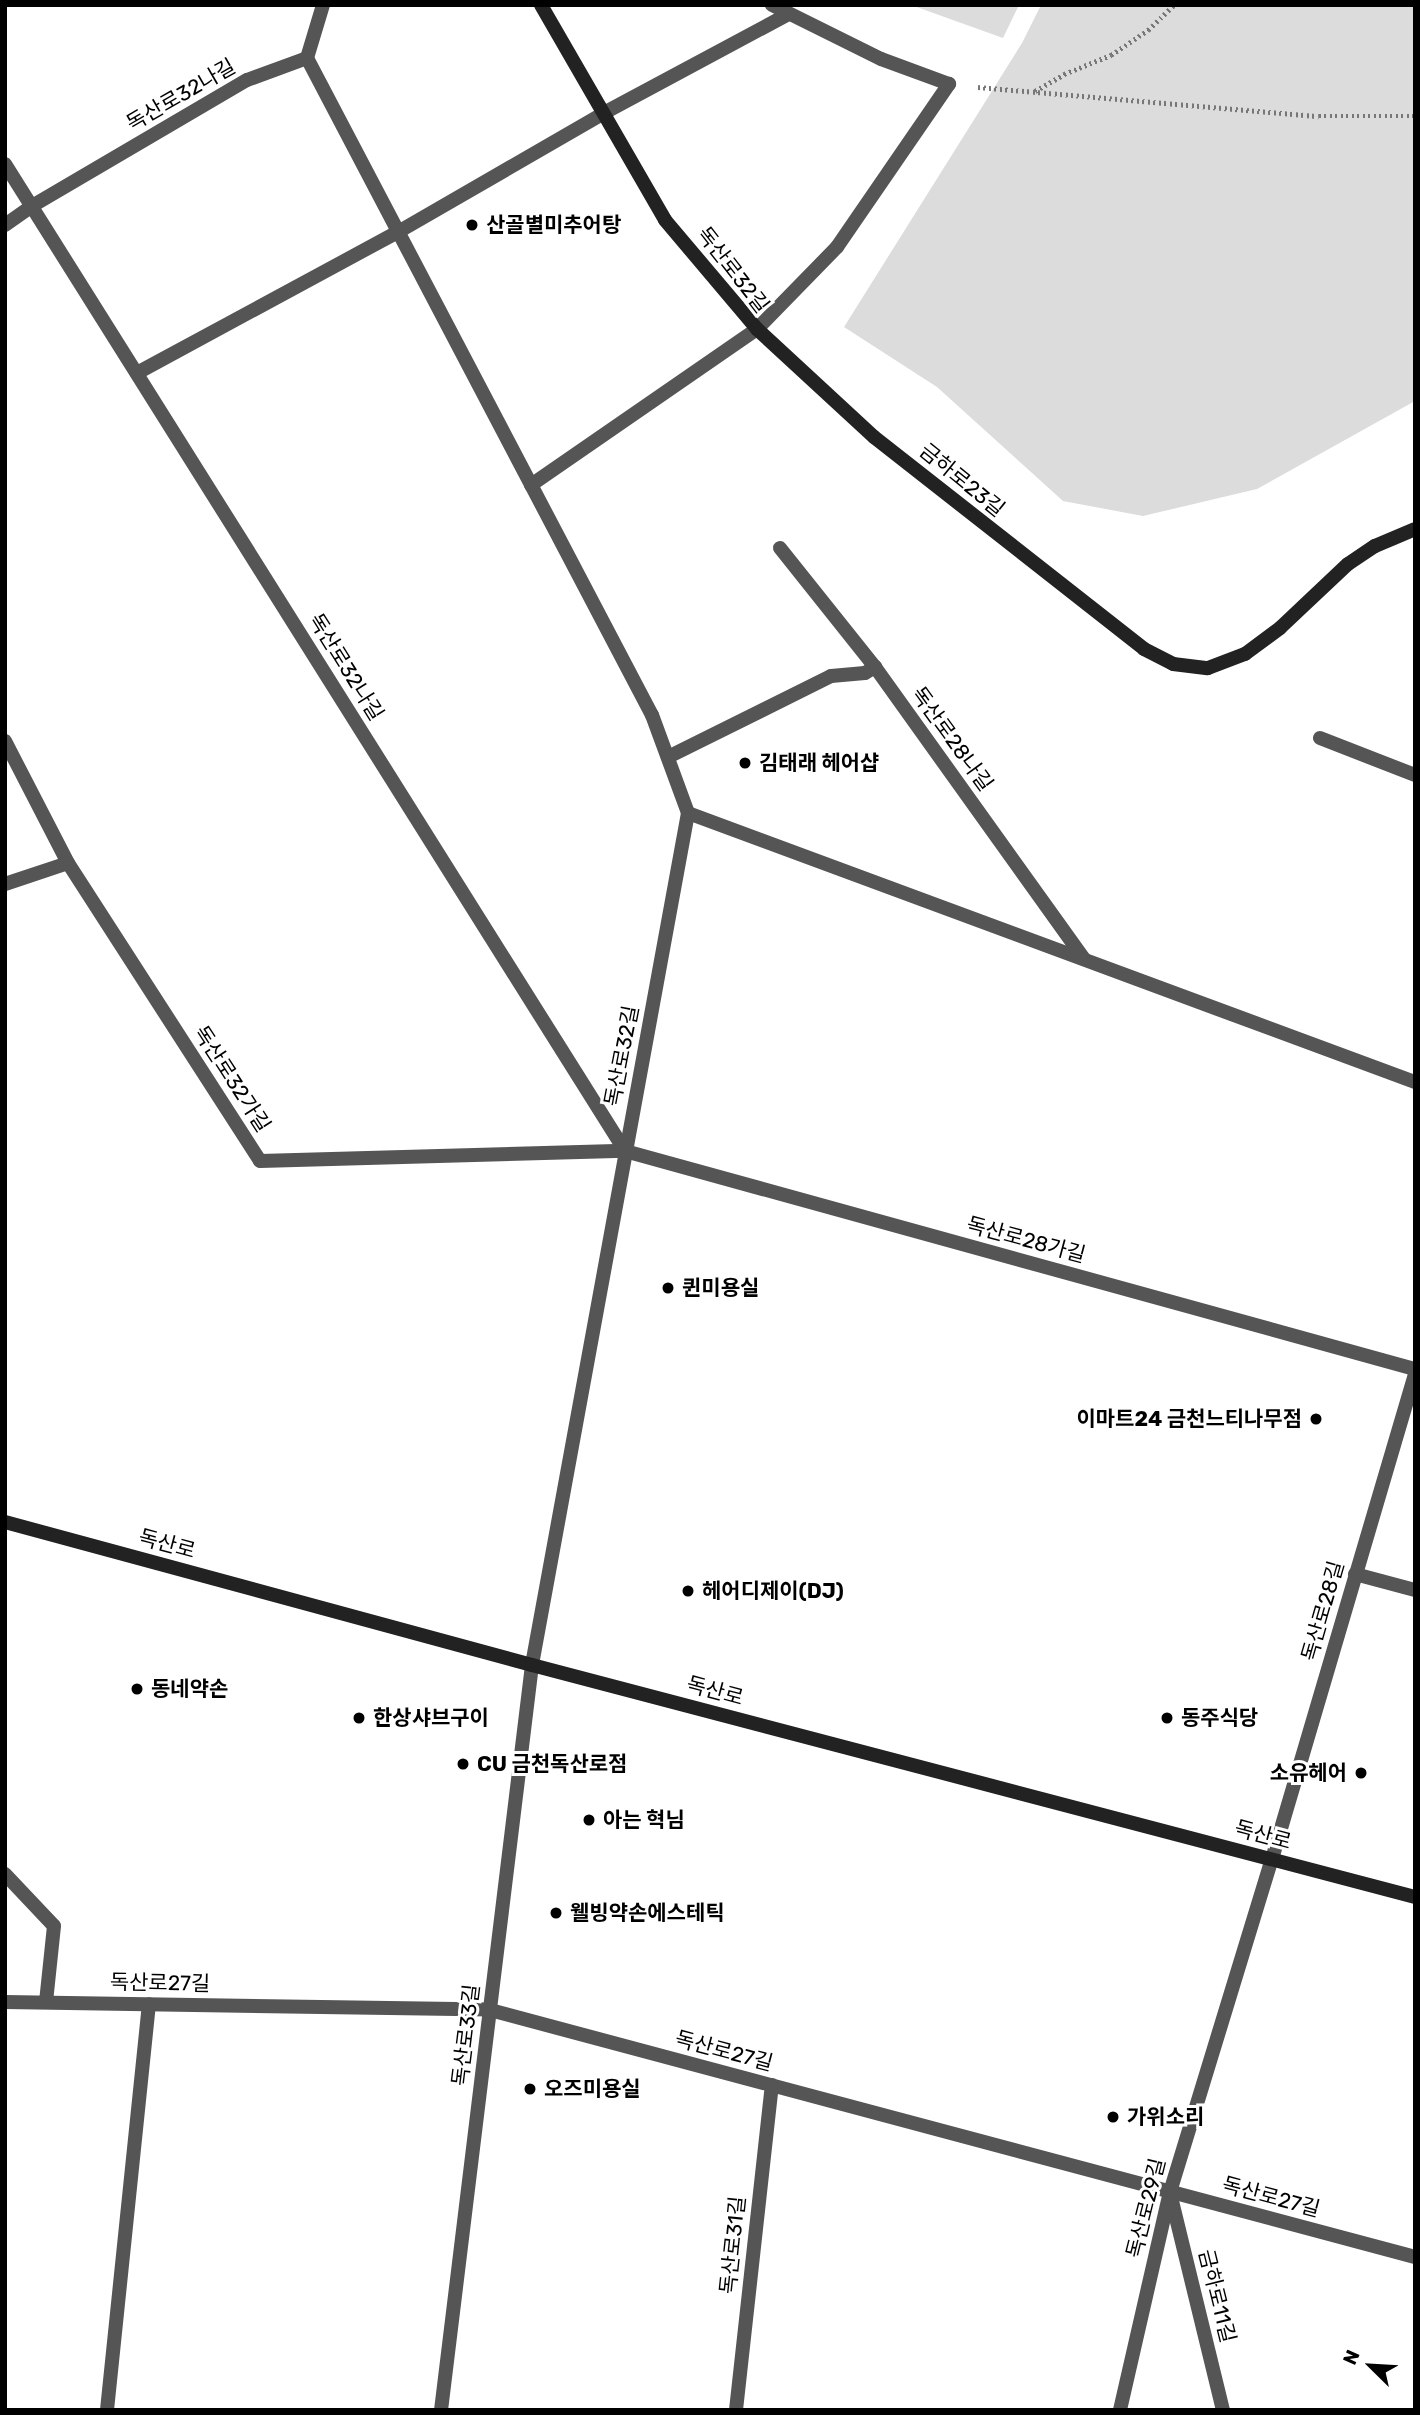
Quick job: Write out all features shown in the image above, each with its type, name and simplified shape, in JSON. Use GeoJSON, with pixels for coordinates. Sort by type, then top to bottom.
{"type":"FeatureCollection","features":[{"type":"Feature","properties":{"kind":"main road","name":"독산로32길"},"geometry":{"type":"LineString","coordinates":[[541,5],[665,220],[757,328]]}},
{"type":"Feature","properties":{"kind":"main road","name":"금하로23길"},"geometry":{"type":"LineString","coordinates":[[757,328],[874,437],[1098,615],[1144,649],[1173,664],[1208,668],[1245,654],[1280,628],[1348,565],[1375,546],[1415,529]]}},
{"type":"Feature","properties":{"kind":"main road","name":"독산로"},"geometry":{"type":"LineString","coordinates":[[5,1522],[532,1665],[1415,1897]]}},
{"type":"Feature","properties":{"kind":"street"},"geometry":{"type":"LineString","coordinates":[[323,5],[307,58],[652,715],[688,813],[1415,1082]]}},
{"type":"Feature","properties":{"kind":"street"},"geometry":{"type":"LineString","coordinates":[[757,328],[837,247],[949,84],[881,59],[787,15],[772,5]]}},
{"type":"Feature","properties":{"kind":"street"},"geometry":{"type":"LineString","coordinates":[[137,373],[398,232],[602,114],[787,15]]}},
{"type":"Feature","properties":{"kind":"street","name":"독산로32나길"},"geometry":{"type":"LineString","coordinates":[[32,206],[247,80],[307,58]]}},
{"type":"Feature","properties":{"kind":"street","name":"독산로32나길"},"geometry":{"type":"LineString","coordinates":[[5,164],[625,1151]]}},
{"type":"Feature","properties":{"kind":"street"},"geometry":{"type":"LineString","coordinates":[[5,225],[32,206]]}},
{"type":"Feature","properties":{"kind":"street","name":"독산로32길"},"geometry":{"type":"LineString","coordinates":[[531,485],[757,328]]}},
{"type":"Feature","properties":{"kind":"street","name":"독산로28나길"},"geometry":{"type":"LineString","coordinates":[[780,548],[875,667],[1084,959]]}},
{"type":"Feature","properties":{"kind":"street"},"geometry":{"type":"LineString","coordinates":[[668,757],[831,676],[865,673],[875,667]]}},
{"type":"Feature","properties":{"kind":"street"},"geometry":{"type":"LineString","coordinates":[[1320,738],[1415,775]]}},
{"type":"Feature","properties":{"kind":"street","name":"독산로32가길"},"geometry":{"type":"LineString","coordinates":[[5,741],[68,863],[260,1161],[625,1151]]}},
{"type":"Feature","properties":{"kind":"street","name":"독산로32길"},"geometry":{"type":"LineString","coordinates":[[532,1665],[688,813]]}},
{"type":"Feature","properties":{"kind":"street"},"geometry":{"type":"LineString","coordinates":[[5,884],[68,863]]}},
{"type":"Feature","properties":{"kind":"street","name":"독산로28가길"},"geometry":{"type":"LineString","coordinates":[[625,1151],[1415,1369]]}},
{"type":"Feature","properties":{"kind":"street","name":"독산로28길"},"geometry":{"type":"LineString","coordinates":[[1272,1859],[1415,1374]]}},
{"type":"Feature","properties":{"kind":"street"},"geometry":{"type":"LineString","coordinates":[[1356,1574],[1415,1590]]}},
{"type":"Feature","properties":{"kind":"street","name":"독산로33길"},"geometry":{"type":"LineString","coordinates":[[441,2410],[532,1665]]}},
{"type":"Feature","properties":{"kind":"street","name":"독산로29길"},"geometry":{"type":"LineString","coordinates":[[1120,2410],[1170,2192],[1272,1859]]}},
{"type":"Feature","properties":{"kind":"street"},"geometry":{"type":"LineString","coordinates":[[5,1874],[54,1926],[46,2002]]}},
{"type":"Feature","properties":{"kind":"street","name":"독산로27길"},"geometry":{"type":"LineString","coordinates":[[5,2002],[490,2010],[1415,2257]]}},
{"type":"Feature","properties":{"kind":"street"},"geometry":{"type":"LineString","coordinates":[[107,2410],[149,2004]]}},
{"type":"Feature","properties":{"kind":"street","name":"독산로31길"},"geometry":{"type":"LineString","coordinates":[[736,2410],[772,2085]]}},
{"type":"Feature","properties":{"kind":"street","name":"금하로11길"},"geometry":{"type":"LineString","coordinates":[[1170,2192],[1223,2410]]}},
{"type":"Feature","properties":{"kind":"path"},"geometry":{"type":"LineString","coordinates":[[1034,92],[1064,74],[1111,55],[1148,30],[1174,5]]}},
{"type":"Feature","properties":{"kind":"path"},"geometry":{"type":"LineString","coordinates":[[949,84],[1319,116],[1415,116]]}},
{"type":"Feature","properties":{"kind":"shaded area"},"geometry":{"type":"Polygon","coordinates":[[[911,5],[1019,5],[1003,38],[911,5]]]}},
{"type":"Feature","properties":{"kind":"shaded area"},"geometry":{"type":"Polygon","coordinates":[[[1041,5],[1415,5],[1415,401],[1257,489],[1143,516],[1063,501],[937,387],[844,327],[1022,43],[1041,5]]]}},
{"type":"Feature","properties":{"kind":"place","name":"산골별미추어탕"},"geometry":{"type":"Point","coordinates":[472,225]}},
{"type":"Feature","properties":{"kind":"place","name":"김태래 헤어샵"},"geometry":{"type":"Point","coordinates":[745,763]}},
{"type":"Feature","properties":{"kind":"place","name":"퀸미용실"},"geometry":{"type":"Point","coordinates":[668,1288]}},
{"type":"Feature","properties":{"kind":"place","name":"이마트24 금천느티나무점"},"geometry":{"type":"Point","coordinates":[1316,1419]}},
{"type":"Feature","properties":{"kind":"place","name":"헤어디제이(DJ)"},"geometry":{"type":"Point","coordinates":[688,1591]}},
{"type":"Feature","properties":{"kind":"place","name":"동네약손"},"geometry":{"type":"Point","coordinates":[137,1689]}},
{"type":"Feature","properties":{"kind":"place","name":"한상샤브구이"},"geometry":{"type":"Point","coordinates":[359,1718]}},
{"type":"Feature","properties":{"kind":"place","name":"동주식당"},"geometry":{"type":"Point","coordinates":[1167,1718]}},
{"type":"Feature","properties":{"kind":"place","name":"CU 금천독산로점"},"geometry":{"type":"Point","coordinates":[463,1764]}},
{"type":"Feature","properties":{"kind":"place","name":"소유헤어"},"geometry":{"type":"Point","coordinates":[1361,1773]}},
{"type":"Feature","properties":{"kind":"place","name":"아는 혁님"},"geometry":{"type":"Point","coordinates":[589,1820]}},
{"type":"Feature","properties":{"kind":"place","name":"웰빙약손에스테틱"},"geometry":{"type":"Point","coordinates":[556,1913]}},
{"type":"Feature","properties":{"kind":"place","name":"오즈미용실"},"geometry":{"type":"Point","coordinates":[530,2089]}},
{"type":"Feature","properties":{"kind":"place","name":"가위소리"},"geometry":{"type":"Point","coordinates":[1113,2117]}}]}
